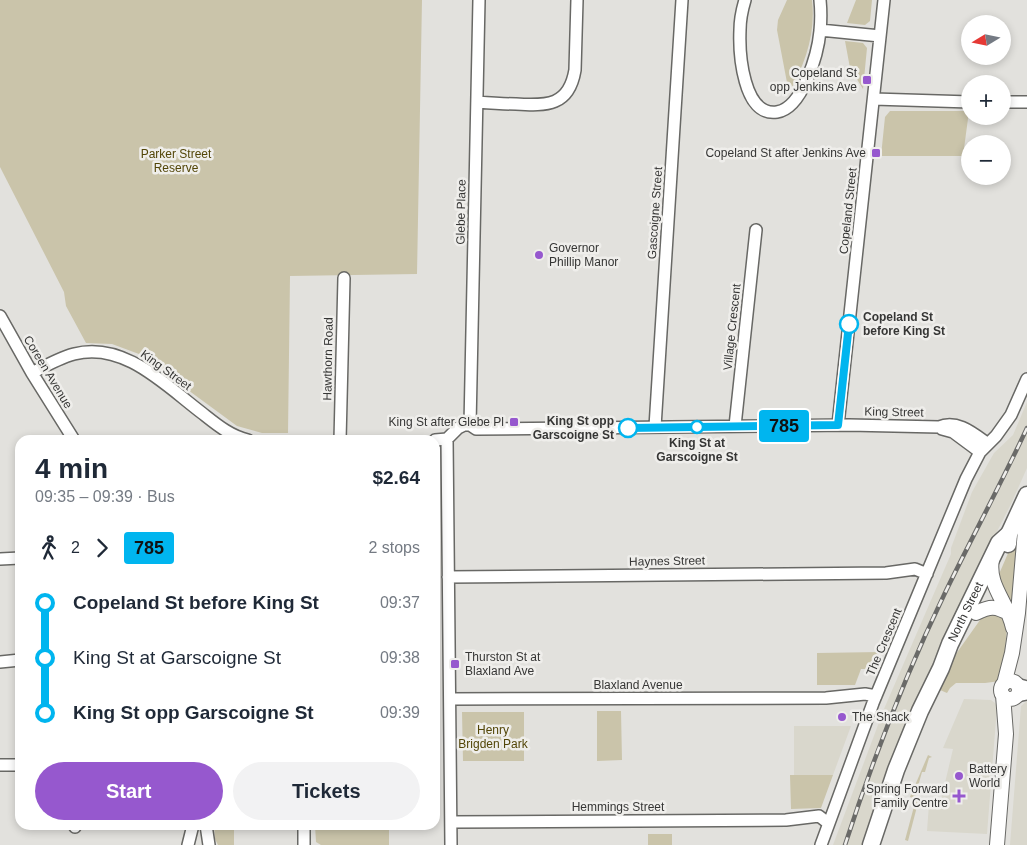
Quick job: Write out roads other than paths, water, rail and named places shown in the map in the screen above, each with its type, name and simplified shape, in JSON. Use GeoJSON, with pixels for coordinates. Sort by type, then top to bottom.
{"type":"FeatureCollection","features":[{"type":"Feature","properties":{"kind":"highway"},"geometry":{"type":"LineString","coordinates":[[1009,534],[1027,495]]}},
{"type":"Feature","properties":{"kind":"highway","name":"North Street"},"geometry":{"type":"LineString","coordinates":[[871,845],[896,770],[920,711],[999,543],[1009,534]]}},
{"type":"Feature","properties":{"kind":"highway","name":"North Street"},"geometry":{"type":"LineString","coordinates":[[940,668],[955,649],[993,582],[1007,549],[1009,534]]}},
{"type":"Feature","properties":{"kind":"main road"},"geometry":{"type":"LineString","coordinates":[[997,845],[1006,734],[1016,690],[1012,653],[1018,613],[1027,507]]}},
{"type":"Feature","properties":{"kind":"main road"},"geometry":{"type":"LineString","coordinates":[[993,556],[991,568],[993,582],[1010,614],[1014,636]]}},
{"type":"Feature","properties":{"kind":"main road"},"geometry":{"type":"LineString","coordinates":[[976,614],[984,609],[995,607],[1010,614]]}},
{"type":"Feature","properties":{"kind":"street","name":"Glebe Place"},"geometry":{"type":"LineString","coordinates":[[470,425],[479,0]]}},
{"type":"Feature","properties":{"kind":"street"},"geometry":{"type":"LineString","coordinates":[[477,102],[545,105],[558,100],[566,94],[573,81],[575,70],[576,0]]}},
{"type":"Feature","properties":{"kind":"street","name":"Gascoigne Street"},"geometry":{"type":"LineString","coordinates":[[655,427],[682,0]]}},
{"type":"Feature","properties":{"kind":"street"},"geometry":{"type":"LineString","coordinates":[[745,0],[740,28],[742,66],[752,98],[757,105],[766,111],[774,112],[782,110],[795,100],[814,60],[820,30],[820,0]]}},
{"type":"Feature","properties":{"kind":"street","name":"Copeland Street"},"geometry":{"type":"LineString","coordinates":[[838,425],[884,0]]}},
{"type":"Feature","properties":{"kind":"street"},"geometry":{"type":"LineString","coordinates":[[820,30],[880,36]]}},
{"type":"Feature","properties":{"kind":"street"},"geometry":{"type":"LineString","coordinates":[[874,100],[961,102]]}},
{"type":"Feature","properties":{"kind":"street"},"geometry":{"type":"LineString","coordinates":[[1011,102],[1027,102]]}},
{"type":"Feature","properties":{"kind":"street","name":"Village Crescent"},"geometry":{"type":"LineString","coordinates":[[735,426],[756,230]]}},
{"type":"Feature","properties":{"kind":"street","name":"Hawthorn Road"},"geometry":{"type":"LineString","coordinates":[[340,435],[344,278]]}},
{"type":"Feature","properties":{"kind":"street","name":"Coreen Avenue"},"geometry":{"type":"LineString","coordinates":[[0,316],[32,373],[71,435]]}},
{"type":"Feature","properties":{"kind":"street","name":"King Street"},"geometry":{"type":"LineString","coordinates":[[32,373],[73,354],[95,352],[120,357],[140,367],[228,433],[234,435]]}},
{"type":"Feature","properties":{"kind":"street","name":"The Crescent"},"geometry":{"type":"LineString","coordinates":[[820,845],[874,699],[966,479],[984,448],[1011,415],[1027,379]]}},
{"type":"Feature","properties":{"kind":"street"},"geometry":{"type":"LineString","coordinates":[[451,845],[448,577],[441,440],[461,426],[470,425]]}},
{"type":"Feature","properties":{"kind":"street","name":"King Street"},"geometry":{"type":"LineString","coordinates":[[470,425],[476,429],[838,425],[939,427],[984,448]]}},
{"type":"Feature","properties":{"kind":"street"},"geometry":{"type":"LineString","coordinates":[[0,559],[15,558]]}},
{"type":"Feature","properties":{"kind":"street","name":"Haynes Street"},"geometry":{"type":"LineString","coordinates":[[448,577],[886,573],[912,578],[926,578]]}},
{"type":"Feature","properties":{"kind":"street"},"geometry":{"type":"LineString","coordinates":[[0,662],[15,660]]}},
{"type":"Feature","properties":{"kind":"street","name":"Blaxland Avenue"},"geometry":{"type":"LineString","coordinates":[[450,699],[874,699]]}},
{"type":"Feature","properties":{"kind":"street"},"geometry":{"type":"LineString","coordinates":[[0,765],[15,765]]}},
{"type":"Feature","properties":{"kind":"street","name":"Hemmings Street"},"geometry":{"type":"LineString","coordinates":[[451,822],[786,820],[816,824],[828,823]]}},
{"type":"Feature","properties":{"kind":"street"},"geometry":{"type":"LineString","coordinates":[[188,845],[192,830]]}},
{"type":"Feature","properties":{"kind":"street"},"geometry":{"type":"LineString","coordinates":[[207,830],[209,845]]}},
{"type":"Feature","properties":{"kind":"street"},"geometry":{"type":"LineString","coordinates":[[304,830],[304,845]]}},
{"type":"Feature","properties":{"kind":"railway"},"geometry":{"type":"LineString","coordinates":[[845,845],[878,749],[916,656],[944,595],[1027,428]]}},
{"type":"Feature","properties":{"kind":"place","name":"Copeland St opp Jenkins Ave"},"geometry":{"type":"Point","coordinates":[867,80]}},
{"type":"Feature","properties":{"kind":"place","name":"Copeland St after Jenkins Ave"},"geometry":{"type":"Point","coordinates":[876,153]}},
{"type":"Feature","properties":{"kind":"place","name":"Governor Phillip Manor"},"geometry":{"type":"Point","coordinates":[539,255]}},
{"type":"Feature","properties":{"kind":"place","name":"Copeland St before King St"},"geometry":{"type":"Point","coordinates":[849,324]}},
{"type":"Feature","properties":{"kind":"place","name":"King St after Glebe Pl"},"geometry":{"type":"Point","coordinates":[514,422]}},
{"type":"Feature","properties":{"kind":"place","name":"King St at Garscoigne St"},"geometry":{"type":"Point","coordinates":[697,427]}},
{"type":"Feature","properties":{"kind":"place","name":"King St opp Garscoigne St"},"geometry":{"type":"Point","coordinates":[628,428]}},
{"type":"Feature","properties":{"kind":"place","name":"Thurston St at Blaxland Ave"},"geometry":{"type":"Point","coordinates":[455,664]}},
{"type":"Feature","properties":{"kind":"place","name":"The Shack"},"geometry":{"type":"Point","coordinates":[842,717]}},
{"type":"Feature","properties":{"kind":"place","name":"Battery World"},"geometry":{"type":"Point","coordinates":[959,776]}},
{"type":"Feature","properties":{"kind":"place","name":"Spring Forward Family Centre"},"geometry":{"type":"Point","coordinates":[959,796]}},
{"type":"Feature","properties":{"kind":"park label","name":"Parker Street Reserve"},"geometry":{"type":"Point","coordinates":[176,161]}},
{"type":"Feature","properties":{"kind":"park label","name":"Henry Brigden Park"},"geometry":{"type":"Point","coordinates":[493,737]}}]}
